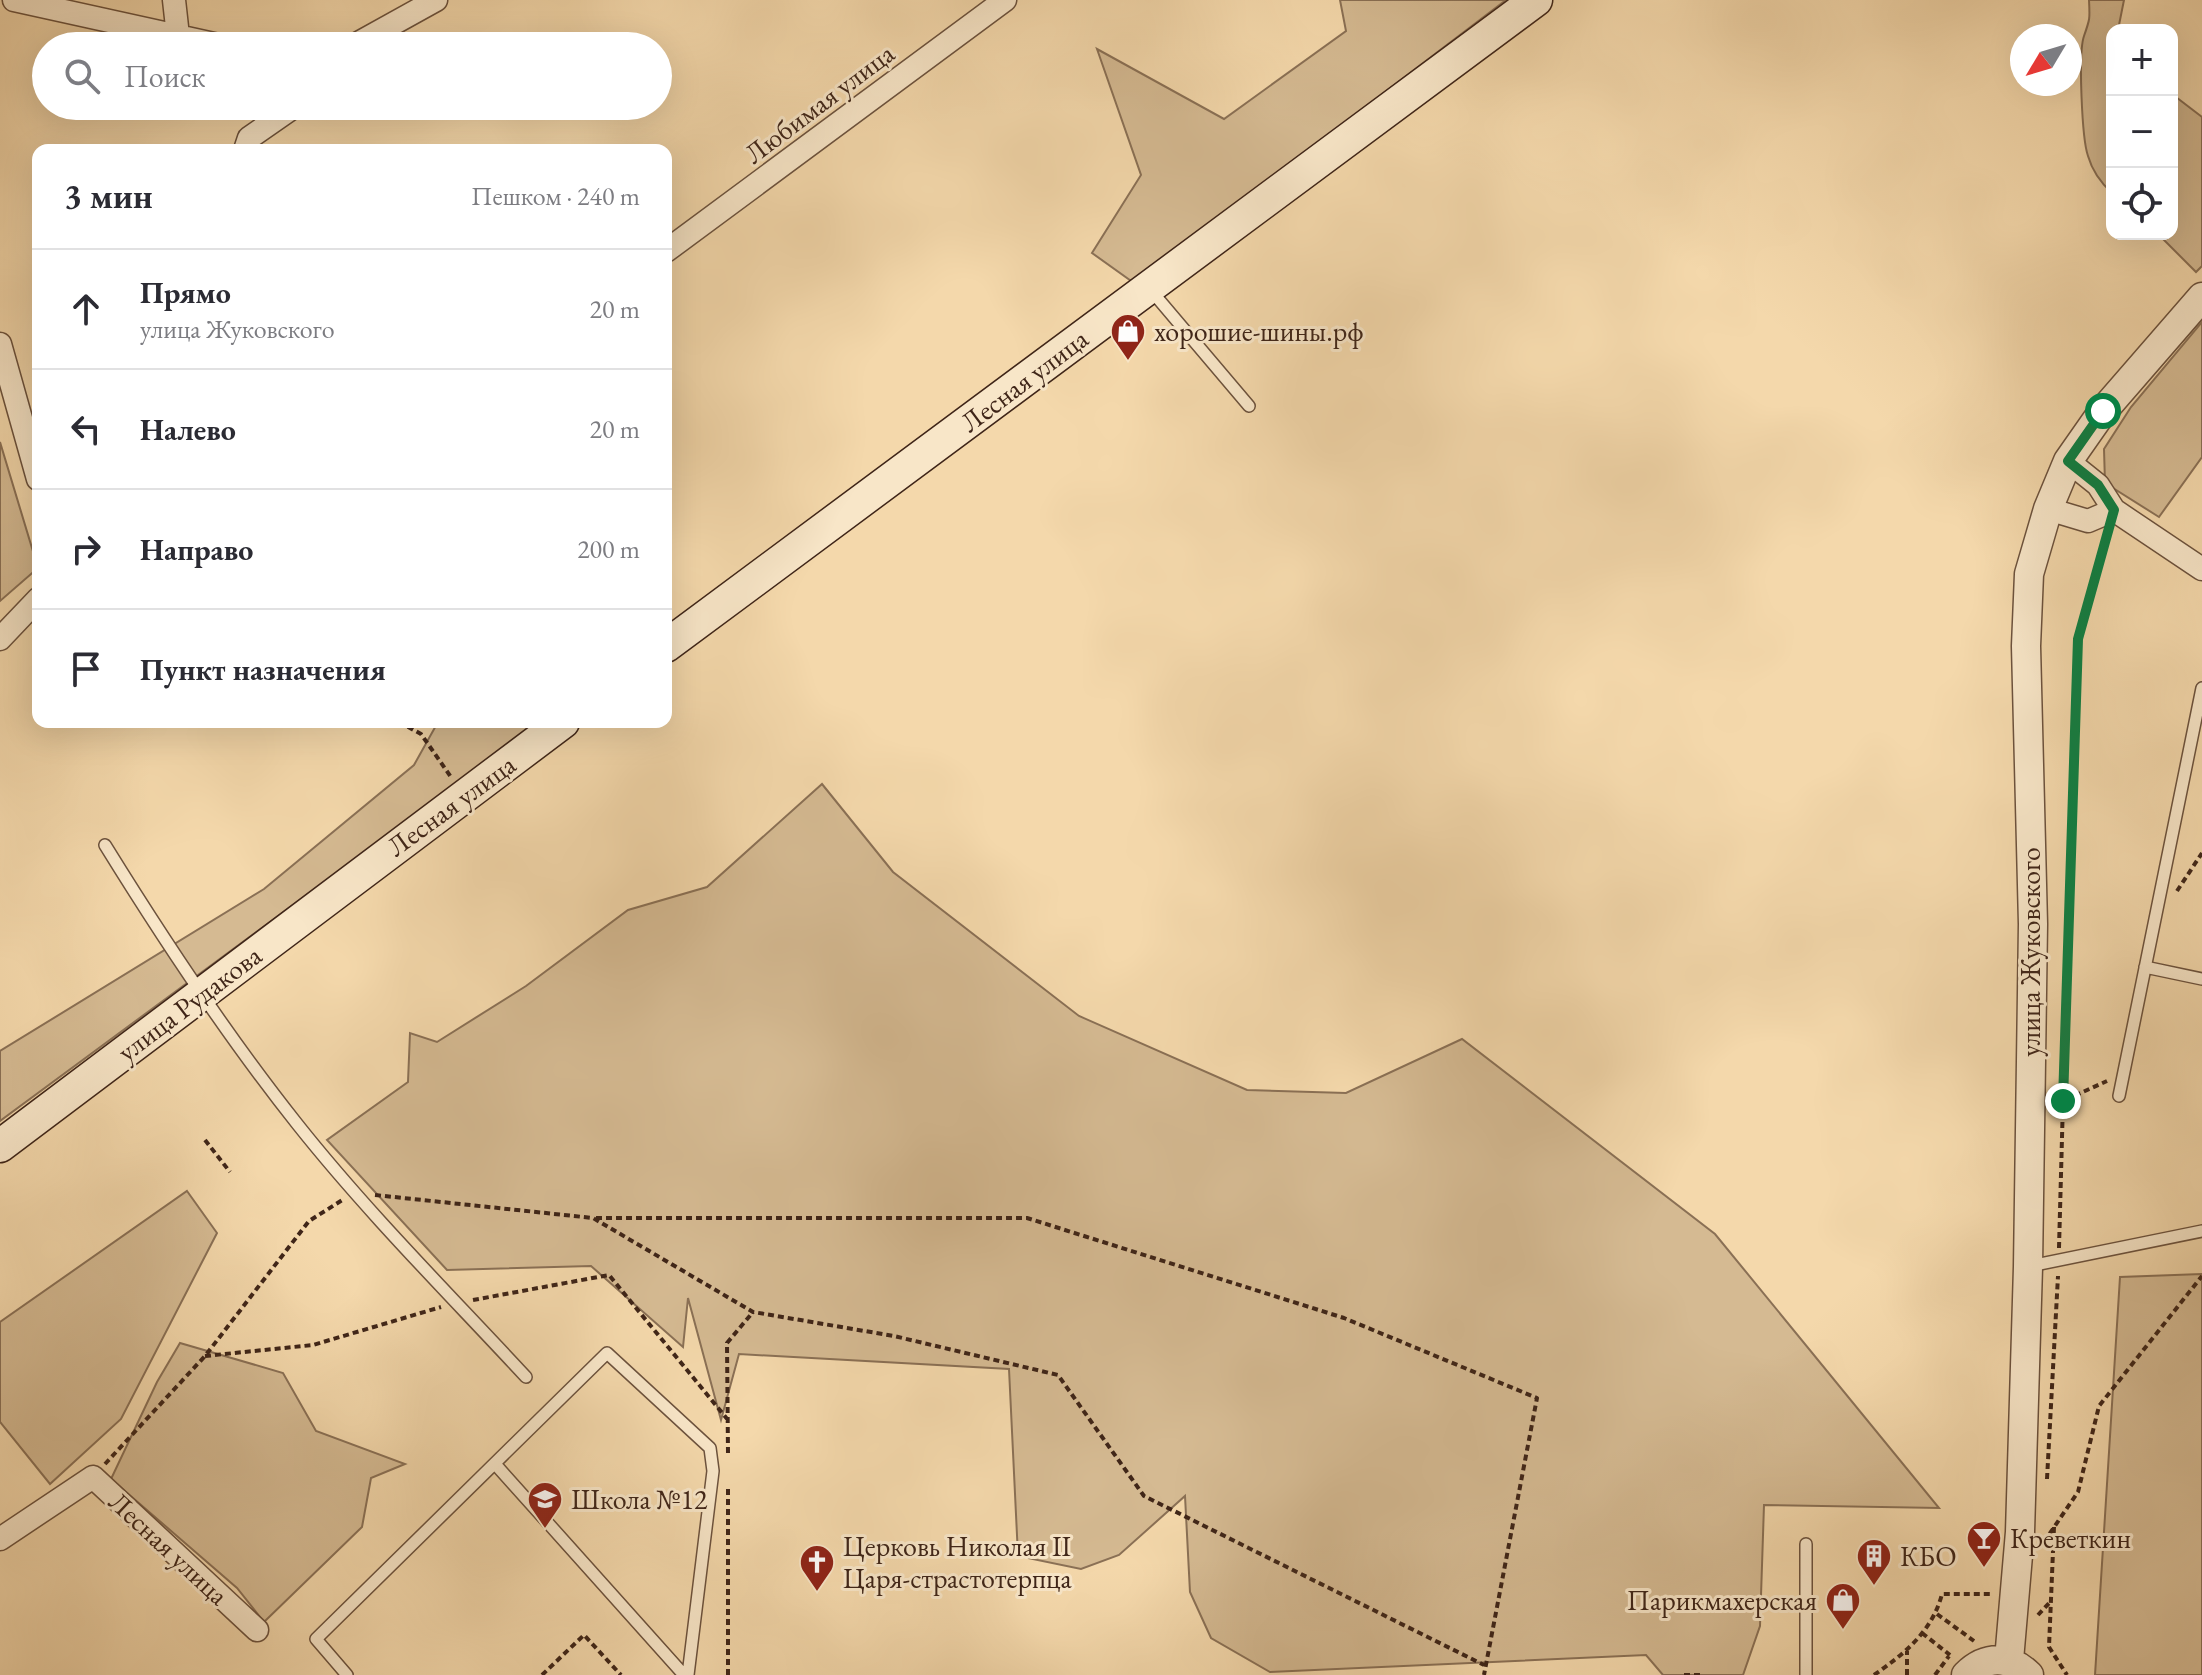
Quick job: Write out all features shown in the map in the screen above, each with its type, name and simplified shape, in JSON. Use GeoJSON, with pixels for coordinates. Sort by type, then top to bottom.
{"type":"FeatureCollection","features":[{"type":"Feature","properties":{"kind":"main road","name":"Лесная улица"},"geometry":{"type":"LineString","coordinates":[[672,642],[1536,0]]}},
{"type":"Feature","properties":{"kind":"main road","name":"Лесная улица"},"geometry":{"type":"LineString","coordinates":[[377,860],[555,728]]}},
{"type":"Feature","properties":{"kind":"main road","name":"улица Рудакова"},"geometry":{"type":"LineString","coordinates":[[0,1146],[377,860]]}},
{"type":"Feature","properties":{"kind":"street"},"geometry":{"type":"LineString","coordinates":[[14,0],[160,32]]}},
{"type":"Feature","properties":{"kind":"street"},"geometry":{"type":"LineString","coordinates":[[174,0],[178,32]]}},
{"type":"Feature","properties":{"kind":"street"},"geometry":{"type":"LineString","coordinates":[[378,32],[436,0]]}},
{"type":"Feature","properties":{"kind":"street","name":"Любимая улица"},"geometry":{"type":"LineString","coordinates":[[672,247],[1005,0]]}},
{"type":"Feature","properties":{"kind":"street"},"geometry":{"type":"LineString","coordinates":[[247,144],[249,138],[275,120]]}},
{"type":"Feature","properties":{"kind":"street","name":"улица Жуковского"},"geometry":{"type":"LineString","coordinates":[[2019,1668],[2033,924],[2026,607],[2029,574],[2048,509],[2068,461],[2103,411],[2202,297]]}},
{"type":"Feature","properties":{"kind":"street"},"geometry":{"type":"LineString","coordinates":[[0,344],[32,458]]}},
{"type":"Feature","properties":{"kind":"street"},"geometry":{"type":"LineString","coordinates":[[2068,461],[2098,485],[2114,510],[2202,569]]}},
{"type":"Feature","properties":{"kind":"street"},"geometry":{"type":"LineString","coordinates":[[2048,509],[2088,521],[2114,510]]}},
{"type":"Feature","properties":{"kind":"street"},"geometry":{"type":"LineString","coordinates":[[0,639],[32,605]]}},
{"type":"Feature","properties":{"kind":"street","name":"Лесная улица"},"geometry":{"type":"LineString","coordinates":[[0,1539],[93,1477],[257,1630]]}},
{"type":"Feature","properties":{"kind":"street"},"geometry":{"type":"LineString","coordinates":[[1958,1665],[1984,1662],[2019,1668]]}},
{"type":"Feature","properties":{"kind":"lane"},"geometry":{"type":"LineString","coordinates":[[1149,288],[1249,406]]}},
{"type":"Feature","properties":{"kind":"lane"},"geometry":{"type":"LineString","coordinates":[[2119,1096],[2202,688]]}},
{"type":"Feature","properties":{"kind":"lane"},"geometry":{"type":"LineString","coordinates":[[105,845],[200,995],[297,1124],[354,1193],[526,1377]]}},
{"type":"Feature","properties":{"kind":"lane"},"geometry":{"type":"LineString","coordinates":[[2145,967],[2202,979]]}},
{"type":"Feature","properties":{"kind":"lane"},"geometry":{"type":"LineString","coordinates":[[2028,1267],[2059,1258],[2202,1231]]}},
{"type":"Feature","properties":{"kind":"lane"},"geometry":{"type":"LineString","coordinates":[[347,1675],[316,1639],[607,1353],[710,1448],[713,1471],[686,1675]]}},
{"type":"Feature","properties":{"kind":"lane"},"geometry":{"type":"LineString","coordinates":[[496,1465],[686,1675]]}},
{"type":"Feature","properties":{"kind":"lane"},"geometry":{"type":"LineString","coordinates":[[1806,1544],[1806,1675]]}},
{"type":"Feature","properties":{"kind":"path"},"geometry":{"type":"LineString","coordinates":[[2047,1494],[2059,1258],[2078,639],[2114,510]]}},
{"type":"Feature","properties":{"kind":"path"},"geometry":{"type":"LineString","coordinates":[[410,728],[421,734],[465,795]]}},
{"type":"Feature","properties":{"kind":"path"},"geometry":{"type":"LineString","coordinates":[[2063,1101],[2124,1073]]}},
{"type":"Feature","properties":{"kind":"path"},"geometry":{"type":"LineString","coordinates":[[205,1140],[230,1172]]}},
{"type":"Feature","properties":{"kind":"path"},"geometry":{"type":"LineString","coordinates":[[93,1477],[205,1356],[309,1221],[354,1193],[593,1218],[1027,1218],[1344,1318],[1537,1398],[1484,1675]]}},
{"type":"Feature","properties":{"kind":"path"},"geometry":{"type":"LineString","coordinates":[[593,1218],[753,1312],[894,1336],[1058,1375],[1144,1496],[1484,1665]]}},
{"type":"Feature","properties":{"kind":"path"},"geometry":{"type":"LineString","coordinates":[[2038,1551],[2078,1492],[2099,1406],[2202,1276]]}},
{"type":"Feature","properties":{"kind":"path"},"geometry":{"type":"LineString","coordinates":[[728,1468],[727,1343],[753,1312]]}},
{"type":"Feature","properties":{"kind":"path"},"geometry":{"type":"LineString","coordinates":[[728,1484],[728,1675]]}},
{"type":"Feature","properties":{"kind":"path"},"geometry":{"type":"LineString","coordinates":[[2044,1541],[2045,1526]]}},
{"type":"Feature","properties":{"kind":"path"},"geometry":{"type":"LineString","coordinates":[[2054,1527],[2049,1647],[2067,1675]]}},
{"type":"Feature","properties":{"kind":"path"},"geometry":{"type":"LineString","coordinates":[[1874,1675],[1907,1651],[1937,1614],[1942,1594],[2005,1594]]}},
{"type":"Feature","properties":{"kind":"path"},"geometry":{"type":"LineString","coordinates":[[1937,1614],[1974,1641]]}},
{"type":"Feature","properties":{"kind":"path"},"geometry":{"type":"LineString","coordinates":[[1922,1633],[1958,1665]]}},
{"type":"Feature","properties":{"kind":"path"},"geometry":{"type":"LineString","coordinates":[[542,1675],[584,1635],[621,1675]]}},
{"type":"Feature","properties":{"kind":"path"},"geometry":{"type":"LineString","coordinates":[[1907,1651],[1907,1675]]}},
{"type":"Feature","properties":{"kind":"path"},"geometry":{"type":"LineString","coordinates":[[1684,1675],[1702,1675]]}},
{"type":"Feature","properties":{"kind":"shaded area"},"geometry":{"type":"Polygon","coordinates":[[[1340,0],[1506,0],[1134,283],[1092,253],[1141,175],[1097,49],[1224,119],[1346,31],[1340,0]]]}},
{"type":"Feature","properties":{"kind":"shaded area"},"geometry":{"type":"Polygon","coordinates":[[[2089,0],[2124,0],[2119,24],[2106,24],[2106,186],[2092,166],[2084,132],[2082,45],[2089,19],[2089,0]]]}},
{"type":"Feature","properties":{"kind":"shaded area"},"geometry":{"type":"Polygon","coordinates":[[[2178,99],[2202,117],[2202,266],[2196,272],[2164,240],[2178,240],[2178,99]]]}},
{"type":"Feature","properties":{"kind":"shaded area"},"geometry":{"type":"Polygon","coordinates":[[[2202,322],[2202,457],[2159,517],[2105,483],[2104,449],[2131,407],[2202,322]]]}},
{"type":"Feature","properties":{"kind":"shaded area"},"geometry":{"type":"Polygon","coordinates":[[[0,442],[32,548],[32,573],[0,601],[0,442]]]}},
{"type":"Feature","properties":{"kind":"shaded area"},"geometry":{"type":"Polygon","coordinates":[[[435,728],[533,728],[0,1121],[0,1051],[264,889],[414,765],[435,728]]]}},
{"type":"Feature","properties":{"kind":"shaded area"},"geometry":{"type":"Polygon","coordinates":[[[822,784],[893,872],[1079,1016],[1247,1090],[1346,1093],[1462,1039],[1715,1234],[1939,1508],[1764,1505],[1760,1626],[1743,1675],[1663,1675],[1646,1655],[1270,1672],[1211,1638],[1190,1592],[1185,1496],[1119,1555],[1081,1569],[1018,1556],[1009,1369],[739,1354],[721,1420],[688,1298],[683,1347],[591,1266],[447,1270],[327,1140],[408,1082],[410,1033],[437,1042],[526,986],[628,910],[707,887],[822,784]]]}},
{"type":"Feature","properties":{"kind":"shaded area"},"geometry":{"type":"Polygon","coordinates":[[[187,1191],[217,1233],[121,1419],[50,1484],[0,1422],[0,1322],[187,1191]]]}},
{"type":"Feature","properties":{"kind":"shaded area"},"geometry":{"type":"Polygon","coordinates":[[[2202,1274],[2202,1675],[2095,1675],[2120,1277],[2202,1274]]]}},
{"type":"Feature","properties":{"kind":"shaded area"},"geometry":{"type":"Polygon","coordinates":[[[180,1343],[283,1373],[316,1431],[405,1464],[371,1478],[362,1527],[264,1622],[237,1588],[111,1479],[157,1382],[180,1343]]]}},
{"type":"Feature","properties":{"kind":"place","name":"хорошие-шины.рф"},"geometry":{"type":"Point","coordinates":[1128,362]}},
{"type":"Feature","properties":{"kind":"place","name":"Школа №12"},"geometry":{"type":"Point","coordinates":[545,1530]}},
{"type":"Feature","properties":{"kind":"place","name":"Креветкин"},"geometry":{"type":"Point","coordinates":[1984,1569]}},
{"type":"Feature","properties":{"kind":"place","name":"КБО"},"geometry":{"type":"Point","coordinates":[1874,1587]}},
{"type":"Feature","properties":{"kind":"place","name":"Церковь Николая II Царя-страстотерпца"},"geometry":{"type":"Point","coordinates":[817,1593]}},
{"type":"Feature","properties":{"kind":"place","name":"Парикмахерская"},"geometry":{"type":"Point","coordinates":[1843,1631]}},
{"type":"Feature","properties":{"kind":"route"},"geometry":{"type":"LineString","coordinates":[[2063,1101],[2078,639],[2114,510],[2098,485],[2068,461],[2103,411]]}}]}
